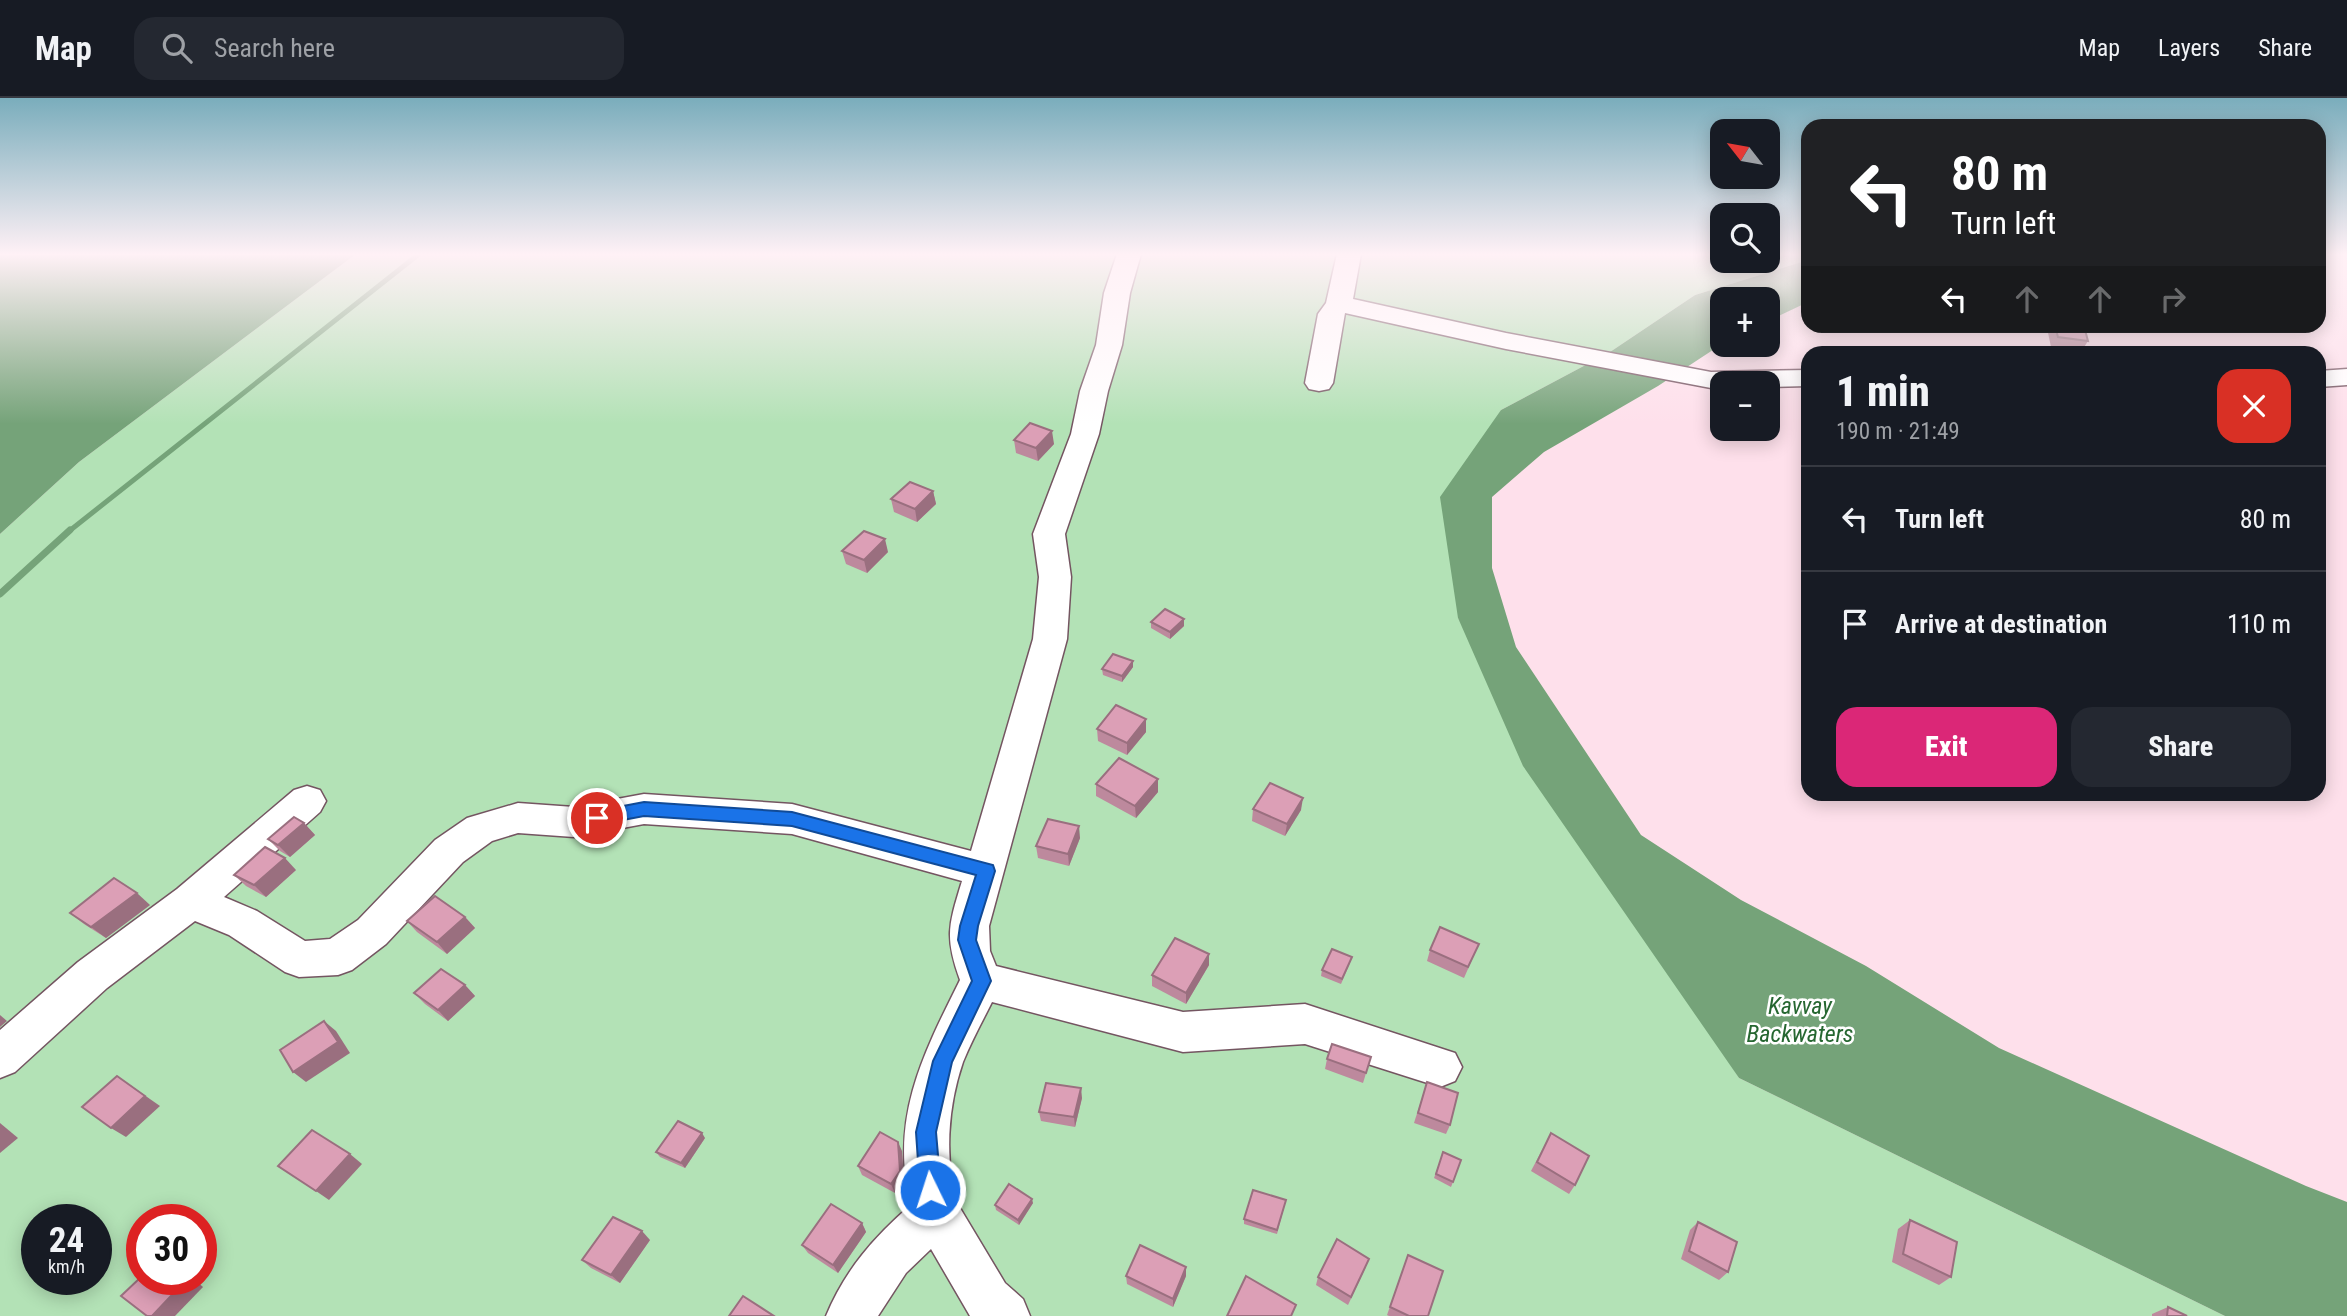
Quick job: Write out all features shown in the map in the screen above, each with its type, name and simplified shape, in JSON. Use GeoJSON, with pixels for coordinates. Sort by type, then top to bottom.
{"type":"FeatureCollection","features":[{"type":"Feature","properties":{"kind":"street"},"geometry":{"type":"LineString","coordinates":[[1006,1316],[988,1300],[936,1213],[930,1190],[926,1132],[942,1061],[981,981],[967,940],[969,926],[1050,639],[1055,577],[1049,534],[1085,434],[1094,391],[1109,345],[1114,311]]}},
{"type":"Feature","properties":{"kind":"street"},"geometry":{"type":"LineString","coordinates":[[1319,383],[1334,311]]}},
{"type":"Feature","properties":{"kind":"street"},"geometry":{"type":"LineString","coordinates":[[1370,311],[1506,341],[1711,380],[1801,378]]}},
{"type":"Feature","properties":{"kind":"street"},"geometry":{"type":"LineString","coordinates":[[2326,378],[2347,377]]}},
{"type":"Feature","properties":{"kind":"street"},"geometry":{"type":"LineString","coordinates":[[0,1058],[65,997],[135,940],[191,901],[307,800]]}},
{"type":"Feature","properties":{"kind":"street"},"geometry":{"type":"LineString","coordinates":[[191,901],[243,923],[299,959],[338,957],[372,932],[449,851],[480,829],[519,818],[574,822],[644,809],[792,819],[986,871]]}},
{"type":"Feature","properties":{"kind":"street"},"geometry":{"type":"LineString","coordinates":[[981,981],[1183,1032],[1305,1024],[1440,1068]]}},
{"type":"Feature","properties":{"kind":"street"},"geometry":{"type":"LineString","coordinates":[[850,1316],[889,1256],[936,1213]]}},
{"type":"Feature","properties":{"kind":"shaded area"},"geometry":{"type":"Polygon","coordinates":[[[280,311],[1671,311],[1610,352],[1501,410],[1458,618],[1739,1078],[2225,1316],[0,1316],[0,534],[79,462],[280,311]]]}},
{"type":"Feature","properties":{"kind":"water"},"geometry":{"type":"Polygon","coordinates":[[[0,311],[280,311],[79,462],[0,534],[0,311]]]}},
{"type":"Feature","properties":{"kind":"water","name":"Kavvay Backwaters"},"geometry":{"type":"Polygon","coordinates":[[[1671,311],[1710,311],[1710,352],[1658,386],[1544,452],[1492,497],[1492,568],[1516,647],[1641,835],[1741,900],[1866,966],[1999,1048],[2347,1202],[2347,1316],[2225,1316],[1739,1078],[1523,766],[1458,618],[1440,497],[1501,410],[1610,352],[1671,311]]]}},
{"type":"Feature","properties":{"kind":"building"},"geometry":{"type":"Polygon","coordinates":[[[2057,333],[2086,333],[2088,341],[2058,337],[2057,333]]]}},
{"type":"Feature","properties":{"kind":"building"},"geometry":{"type":"Polygon","coordinates":[[[1030,423],[1052,431],[1036,448],[1014,440],[1030,423]]]}},
{"type":"Feature","properties":{"kind":"building"},"geometry":{"type":"Polygon","coordinates":[[[910,482],[933,491],[915,509],[891,499],[910,482]]]}},
{"type":"Feature","properties":{"kind":"building"},"geometry":{"type":"Polygon","coordinates":[[[864,531],[885,539],[864,560],[842,551],[864,531]]]}},
{"type":"Feature","properties":{"kind":"building"},"geometry":{"type":"Polygon","coordinates":[[[1165,609],[1184,619],[1170,632],[1151,622],[1165,609]]]}},
{"type":"Feature","properties":{"kind":"building"},"geometry":{"type":"Polygon","coordinates":[[[1113,654],[1133,661],[1122,676],[1102,669],[1113,654]]]}},
{"type":"Feature","properties":{"kind":"building"},"geometry":{"type":"Polygon","coordinates":[[[1116,705],[1146,719],[1127,743],[1097,729],[1116,705]]]}},
{"type":"Feature","properties":{"kind":"building"},"geometry":{"type":"Polygon","coordinates":[[[1119,758],[1158,779],[1135,806],[1096,784],[1119,758]]]}},
{"type":"Feature","properties":{"kind":"building"},"geometry":{"type":"Polygon","coordinates":[[[1270,783],[1303,798],[1287,824],[1253,809],[1270,783]]]}},
{"type":"Feature","properties":{"kind":"building"},"geometry":{"type":"Polygon","coordinates":[[[294,817],[304,823],[278,845],[268,839],[294,817]]]}},
{"type":"Feature","properties":{"kind":"building"},"geometry":{"type":"Polygon","coordinates":[[[1048,819],[1079,826],[1068,854],[1036,846],[1048,819]]]}},
{"type":"Feature","properties":{"kind":"building"},"geometry":{"type":"Polygon","coordinates":[[[265,847],[285,858],[254,885],[234,875],[265,847]]]}},
{"type":"Feature","properties":{"kind":"building"},"geometry":{"type":"Polygon","coordinates":[[[114,878],[137,893],[91,927],[70,913],[114,878]]]}},
{"type":"Feature","properties":{"kind":"building"},"geometry":{"type":"Polygon","coordinates":[[[435,896],[465,917],[437,942],[407,921],[435,896]]]}},
{"type":"Feature","properties":{"kind":"building"},"geometry":{"type":"Polygon","coordinates":[[[1440,927],[1479,944],[1468,967],[1430,950],[1440,927]]]}},
{"type":"Feature","properties":{"kind":"building"},"geometry":{"type":"Polygon","coordinates":[[[1175,938],[1209,954],[1186,993],[1152,975],[1175,938]]]}},
{"type":"Feature","properties":{"kind":"building"},"geometry":{"type":"Polygon","coordinates":[[[1332,949],[1352,957],[1342,979],[1322,970],[1332,949]]]}},
{"type":"Feature","properties":{"kind":"building"},"geometry":{"type":"Polygon","coordinates":[[[441,969],[465,985],[438,1010],[414,993],[441,969]]]}},
{"type":"Feature","properties":{"kind":"building"},"geometry":{"type":"Polygon","coordinates":[[[324,1021],[338,1042],[293,1072],[280,1050],[324,1021]]]}},
{"type":"Feature","properties":{"kind":"building"},"geometry":{"type":"Polygon","coordinates":[[[1332,1044],[1371,1057],[1366,1073],[1327,1059],[1332,1044]]]}},
{"type":"Feature","properties":{"kind":"building"},"geometry":{"type":"Polygon","coordinates":[[[117,1076],[145,1096],[111,1128],[82,1107],[117,1076]]]}},
{"type":"Feature","properties":{"kind":"building"},"geometry":{"type":"Polygon","coordinates":[[[1427,1082],[1458,1093],[1450,1125],[1418,1113],[1427,1082]]]}},
{"type":"Feature","properties":{"kind":"building"},"geometry":{"type":"Polygon","coordinates":[[[1046,1083],[1081,1088],[1074,1117],[1039,1112],[1046,1083]]]}},
{"type":"Feature","properties":{"kind":"building"},"geometry":{"type":"Polygon","coordinates":[[[678,1121],[702,1133],[681,1163],[656,1152],[678,1121]]]}},
{"type":"Feature","properties":{"kind":"building"},"geometry":{"type":"Polygon","coordinates":[[[312,1130],[350,1154],[316,1191],[278,1166],[312,1130]]]}},
{"type":"Feature","properties":{"kind":"building"},"geometry":{"type":"Polygon","coordinates":[[[880,1132],[898,1142],[900,1171],[891,1184],[858,1166],[880,1132]]]}},
{"type":"Feature","properties":{"kind":"building"},"geometry":{"type":"Polygon","coordinates":[[[1551,1133],[1589,1156],[1575,1185],[1537,1162],[1551,1133]]]}},
{"type":"Feature","properties":{"kind":"building"},"geometry":{"type":"Polygon","coordinates":[[[1443,1152],[1461,1160],[1453,1182],[1436,1174],[1443,1152]]]}},
{"type":"Feature","properties":{"kind":"building"},"geometry":{"type":"Polygon","coordinates":[[[1009,1184],[1032,1199],[1018,1220],[995,1205],[1009,1184]]]}},
{"type":"Feature","properties":{"kind":"building"},"geometry":{"type":"Polygon","coordinates":[[[1253,1190],[1286,1200],[1277,1230],[1244,1219],[1253,1190]]]}},
{"type":"Feature","properties":{"kind":"building"},"geometry":{"type":"Polygon","coordinates":[[[831,1204],[862,1223],[833,1265],[802,1245],[831,1204]]]}},
{"type":"Feature","properties":{"kind":"building"},"geometry":{"type":"Polygon","coordinates":[[[613,1217],[642,1231],[611,1275],[582,1260],[613,1217]]]}},
{"type":"Feature","properties":{"kind":"building"},"geometry":{"type":"Polygon","coordinates":[[[1910,1220],[1957,1242],[1951,1277],[1903,1254],[1910,1220]]]}},
{"type":"Feature","properties":{"kind":"building"},"geometry":{"type":"Polygon","coordinates":[[[1698,1222],[1737,1242],[1728,1272],[1689,1251],[1698,1222]]]}},
{"type":"Feature","properties":{"kind":"building"},"geometry":{"type":"Polygon","coordinates":[[[1337,1239],[1369,1259],[1351,1297],[1318,1277],[1337,1239]]]}},
{"type":"Feature","properties":{"kind":"building"},"geometry":{"type":"Polygon","coordinates":[[[1140,1245],[1186,1267],[1173,1299],[1126,1276],[1140,1245]]]}},
{"type":"Feature","properties":{"kind":"building"},"geometry":{"type":"Polygon","coordinates":[[[1408,1255],[1443,1271],[1428,1316],[1409,1316],[1390,1307],[1408,1255]]]}},
{"type":"Feature","properties":{"kind":"building"},"geometry":{"type":"Polygon","coordinates":[[[1246,1276],[1296,1305],[1291,1316],[1227,1316],[1246,1276]]]}},
{"type":"Feature","properties":{"kind":"building"},"geometry":{"type":"Polygon","coordinates":[[[126,1291],[126,1295],[172,1295],[152,1316],[147,1316],[121,1296],[126,1291]]]}},
{"type":"Feature","properties":{"kind":"building"},"geometry":{"type":"Polygon","coordinates":[[[743,1296],[774,1316],[729,1316],[743,1296]]]}},
{"type":"Feature","properties":{"kind":"building"},"geometry":{"type":"Polygon","coordinates":[[[2168,1307],[2187,1316],[2167,1316],[2168,1307]]]}},
{"type":"Feature","properties":{"kind":"waterway"},"geometry":{"type":"LineString","coordinates":[[68,532],[347,311]]}},
{"type":"Feature","properties":{"kind":"waterway"},"geometry":{"type":"LineString","coordinates":[[0,594],[70,530]]}},
{"type":"Feature","properties":{"kind":"route"},"geometry":{"type":"LineString","coordinates":[[597,818],[644,809],[792,819],[986,871],[967,940],[981,981],[942,1061],[926,1132],[930,1190]]}}]}
